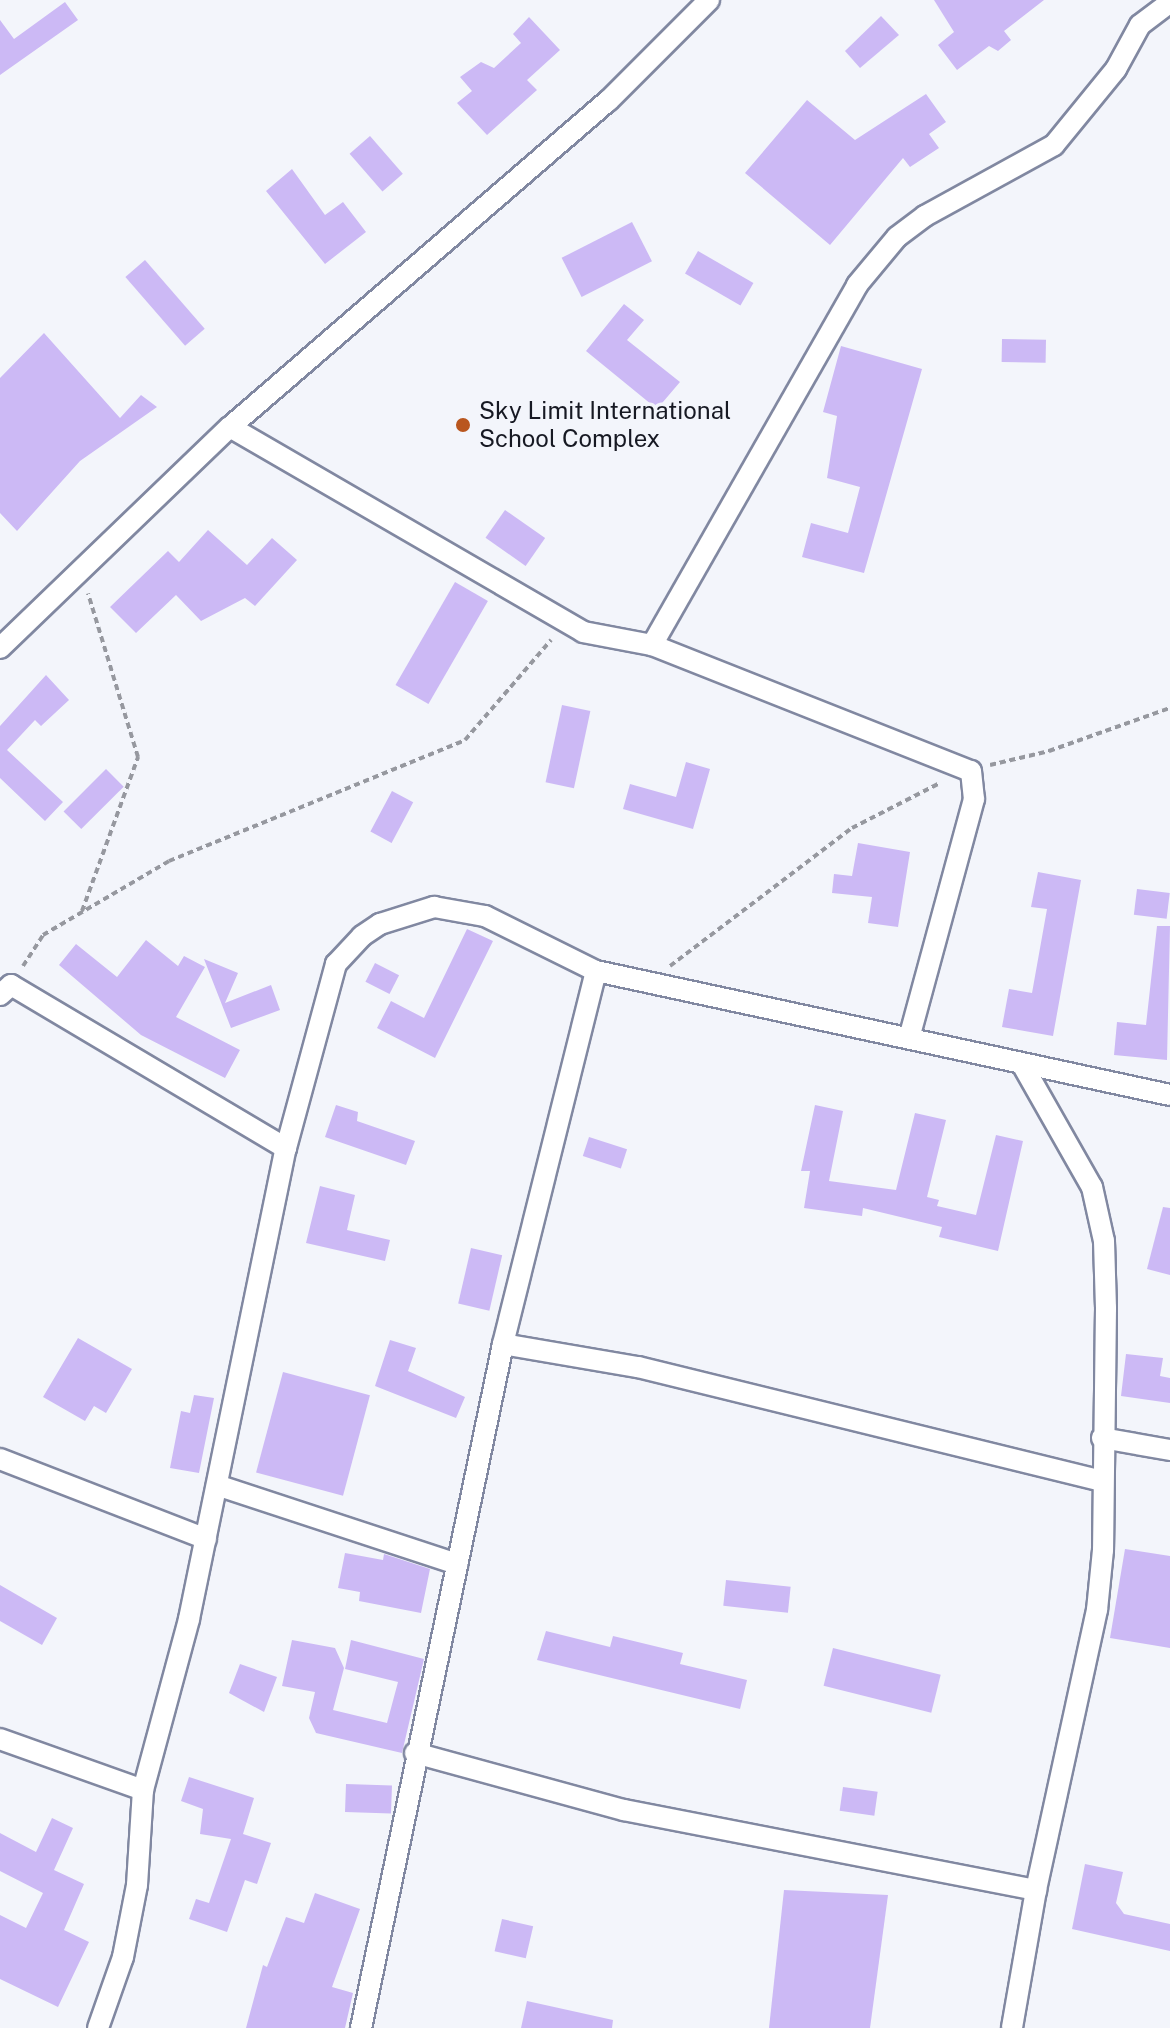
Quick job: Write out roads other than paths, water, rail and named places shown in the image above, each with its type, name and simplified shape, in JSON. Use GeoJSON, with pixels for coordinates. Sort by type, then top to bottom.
{"type":"FeatureCollection","features":[{"type":"Feature","properties":{"kind":"street"},"geometry":{"type":"LineString","coordinates":[[0,648],[230,427],[608,101],[709,0]]}},
{"type":"Feature","properties":{"kind":"street"},"geometry":{"type":"LineString","coordinates":[[652,645],[857,285],[897,237],[925,216],[1054,145],[1116,69],[1146,17],[1170,2]]}},
{"type":"Feature","properties":{"kind":"street"},"geometry":{"type":"LineString","coordinates":[[230,427],[566,623],[652,645],[971,771],[974,799],[910,1035]]}},
{"type":"Feature","properties":{"kind":"street"},"geometry":{"type":"LineString","coordinates":[[98,2028],[123,1957],[137,1885],[143,1790],[206,1539],[286,1148],[336,964],[380,924],[434,907],[485,916],[596,971],[910,1035],[1022,1064],[1170,1095]]}},
{"type":"Feature","properties":{"kind":"street"},"geometry":{"type":"LineString","coordinates":[[361,2028],[415,1753],[503,1344],[596,971]]}},
{"type":"Feature","properties":{"kind":"street"},"geometry":{"type":"LineString","coordinates":[[4,986],[203,1104],[286,1148]]}},
{"type":"Feature","properties":{"kind":"street"},"geometry":{"type":"LineString","coordinates":[[1012,2028],[1036,1890],[1097,1610],[1102,1481],[1100,1218],[1079,1162],[1022,1064]]}},
{"type":"Feature","properties":{"kind":"street"},"geometry":{"type":"LineString","coordinates":[[503,1344],[638,1367],[1102,1481]]}},
{"type":"Feature","properties":{"kind":"street"},"geometry":{"type":"LineString","coordinates":[[1102,1438],[1170,1450]]}},
{"type":"Feature","properties":{"kind":"street"},"geometry":{"type":"LineString","coordinates":[[0,1459],[206,1539]]}},
{"type":"Feature","properties":{"kind":"street"},"geometry":{"type":"LineString","coordinates":[[217,1485],[457,1564]]}},
{"type":"Feature","properties":{"kind":"street"},"geometry":{"type":"LineString","coordinates":[[0,1739],[143,1790]]}},
{"type":"Feature","properties":{"kind":"street"},"geometry":{"type":"LineString","coordinates":[[415,1753],[624,1810],[1036,1890]]}},
{"type":"Feature","properties":{"kind":"place","name":"Sky Limit International School Complex"},"geometry":{"type":"Point","coordinates":[463,425]}}]}
